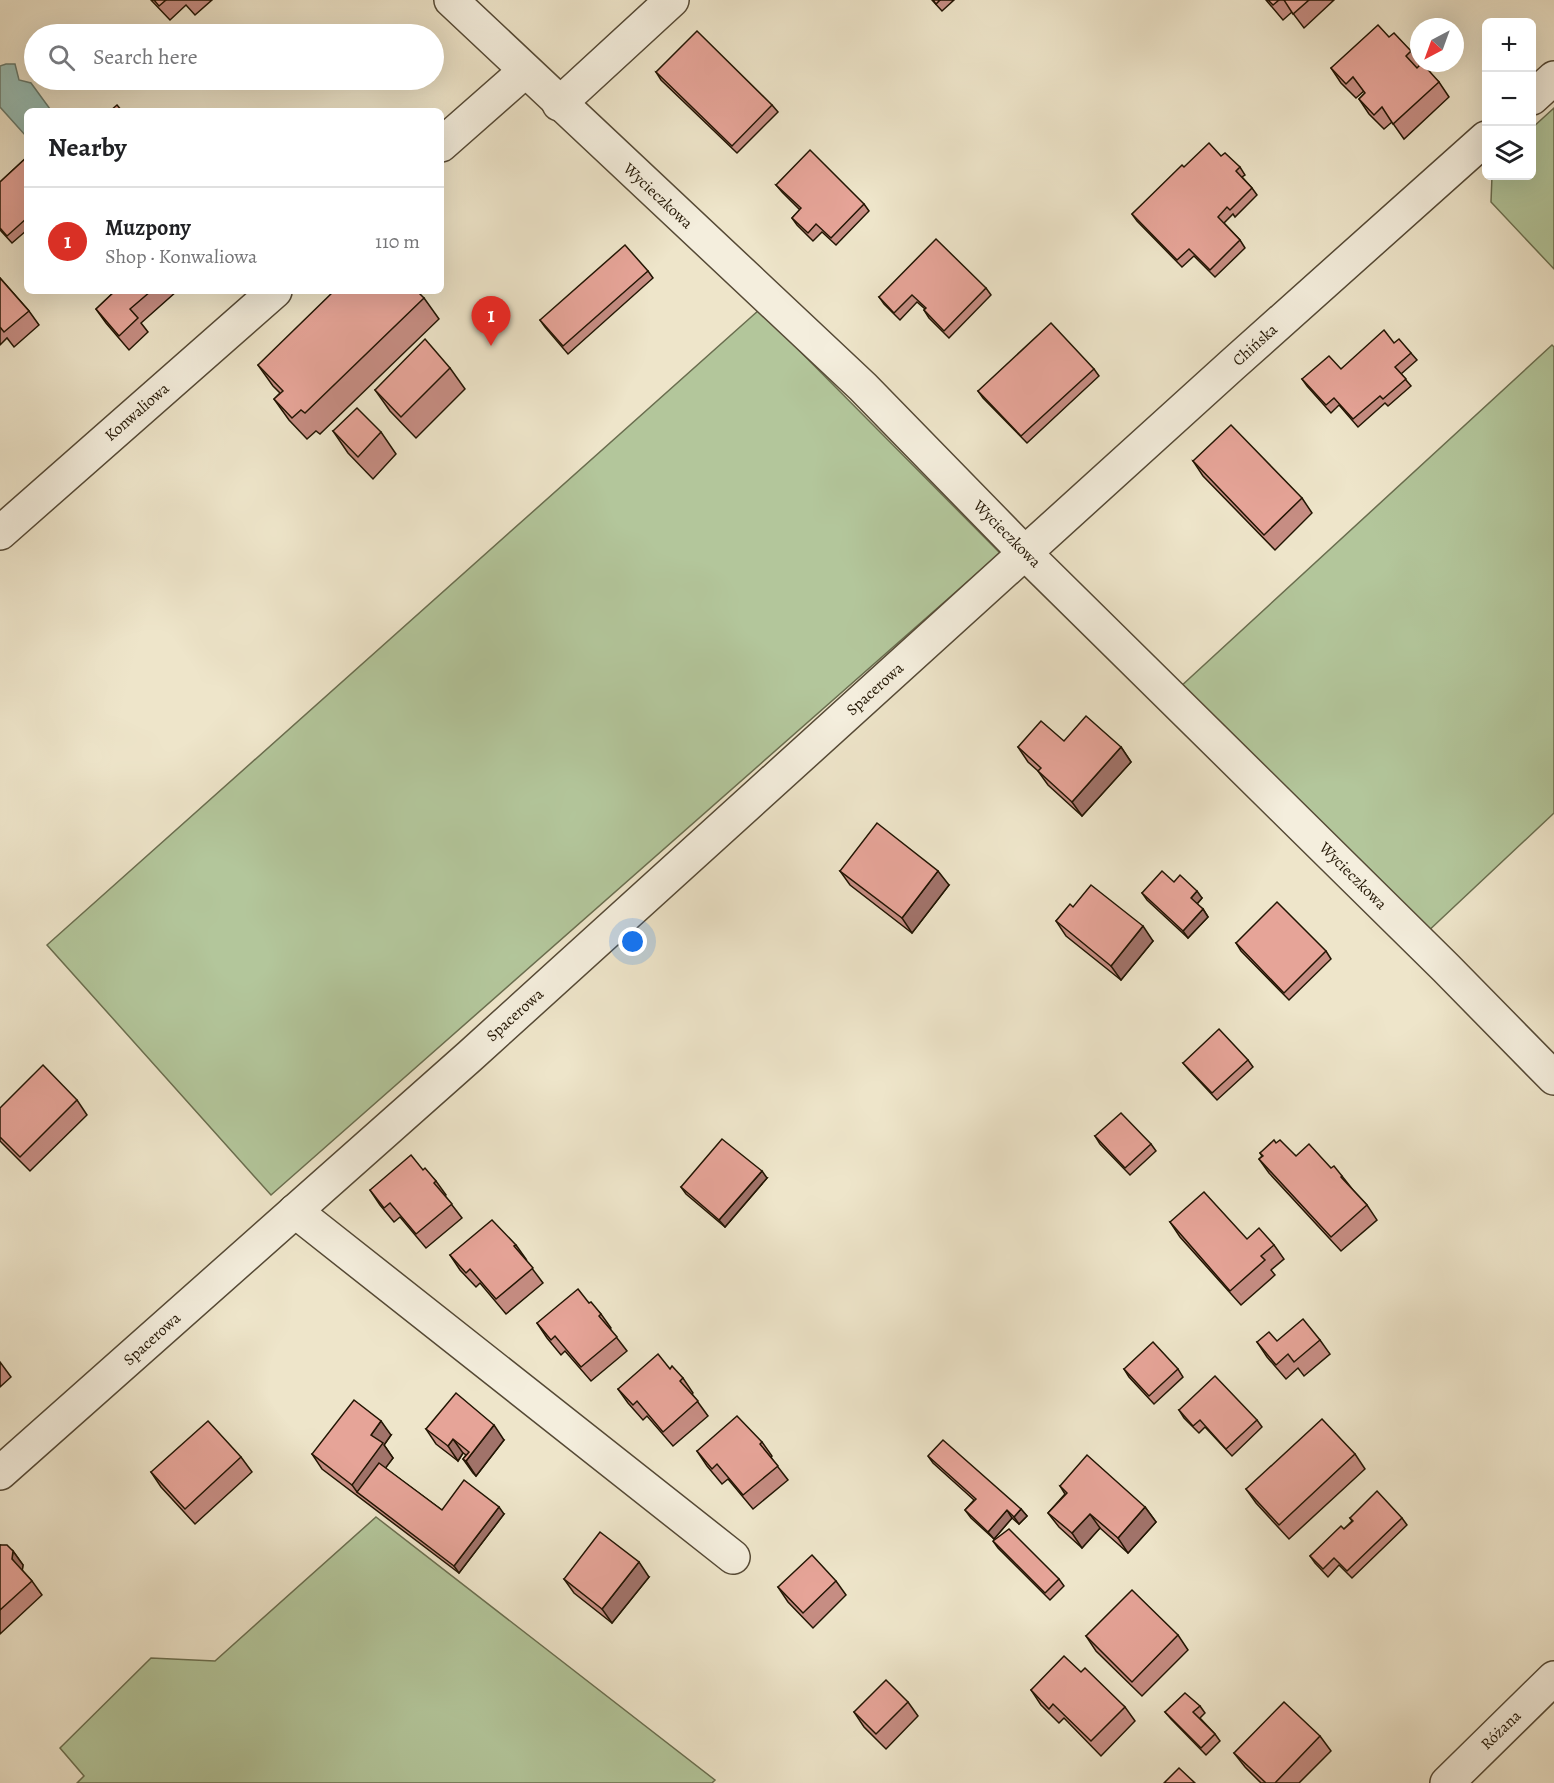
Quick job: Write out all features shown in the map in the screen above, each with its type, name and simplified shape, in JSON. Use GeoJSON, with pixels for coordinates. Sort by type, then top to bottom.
{"type":"FeatureCollection","features":[{"type":"Feature","properties":{"kind":"street","name":"Wycieczkowa"},"geometry":{"type":"LineString","coordinates":[[451,0],[863,387],[1025,553],[1446,968],[1554,1078]]}},
{"type":"Feature","properties":{"kind":"street"},"geometry":{"type":"LineString","coordinates":[[560,104],[672,0]]}},
{"type":"Feature","properties":{"kind":"street"},"geometry":{"type":"LineString","coordinates":[[444,142],[525,71]]}},
{"type":"Feature","properties":{"kind":"street"},"geometry":{"type":"LineString","coordinates":[[1536,94],[1554,78]]}},
{"type":"Feature","properties":{"kind":"street","name":"Chińska"},"geometry":{"type":"LineString","coordinates":[[1025,553],[1482,142]]}},
{"type":"Feature","properties":{"kind":"street","name":"Konwaliowa"},"geometry":{"type":"LineString","coordinates":[[0,533],[272,294]]}},
{"type":"Feature","properties":{"kind":"street","name":"Spacerowa"},"geometry":{"type":"LineString","coordinates":[[0,1473],[479,1048],[1025,553]]}},
{"type":"Feature","properties":{"kind":"street"},"geometry":{"type":"LineString","coordinates":[[295,1211],[733,1557]]}},
{"type":"Feature","properties":{"kind":"street","name":"Różana"},"geometry":{"type":"LineString","coordinates":[[1447,1783],[1554,1678]]}},
{"type":"Feature","properties":{"kind":"green space"},"geometry":{"type":"Polygon","coordinates":[[[1554,108],[1554,269],[1491,202],[1492,180],[1536,180],[1536,124],[1554,108]]]}},
{"type":"Feature","properties":{"kind":"green space"},"geometry":{"type":"Polygon","coordinates":[[[759,310],[1000,553],[271,1195],[47,945],[759,310]]]}},
{"type":"Feature","properties":{"kind":"green space"},"geometry":{"type":"Polygon","coordinates":[[[1552,345],[1554,347],[1554,813],[1424,935],[1179,688],[1552,345]]]}},
{"type":"Feature","properties":{"kind":"green space"},"geometry":{"type":"Polygon","coordinates":[[[376,1517],[715,1780],[712,1783],[77,1783],[84,1776],[60,1748],[151,1658],[215,1661],[376,1517]]]}},
{"type":"Feature","properties":{"kind":"water"},"geometry":{"type":"Polygon","coordinates":[[[15,64],[19,80],[24,81],[24,90],[36,90],[49,108],[24,108],[24,134],[0,107],[0,66],[15,64]]]}},
{"type":"Feature","properties":{"kind":"building"},"geometry":{"type":"Polygon","coordinates":[[[154,0],[166,0],[159,6],[154,0]]]}},
{"type":"Feature","properties":{"kind":"building"},"geometry":{"type":"Polygon","coordinates":[[[1268,0],[1279,0],[1273,5],[1268,0]]]}},
{"type":"Feature","properties":{"kind":"building"},"geometry":{"type":"Polygon","coordinates":[[[1284,0],[1309,0],[1293,14],[1284,0]]]}},
{"type":"Feature","properties":{"kind":"building"},"geometry":{"type":"Polygon","coordinates":[[[1378,25],[1389,37],[1394,33],[1410,50],[1406,56],[1410,60],[1410,72],[1430,72],[1439,82],[1393,124],[1382,107],[1374,115],[1359,99],[1365,93],[1353,77],[1346,84],[1331,68],[1378,25]]]}},
{"type":"Feature","properties":{"kind":"building"},"geometry":{"type":"Polygon","coordinates":[[[697,31],[772,105],[732,146],[656,72],[697,31]]]}},
{"type":"Feature","properties":{"kind":"building"},"geometry":{"type":"Polygon","coordinates":[[[1209,143],[1221,156],[1225,153],[1240,167],[1236,171],[1252,188],[1230,210],[1227,207],[1218,217],[1240,240],[1210,270],[1189,249],[1177,260],[1132,214],[1182,165],[1184,167],[1209,143]]]}},
{"type":"Feature","properties":{"kind":"building"},"geometry":{"type":"Polygon","coordinates":[[[810,150],[864,204],[831,238],[816,224],[808,233],[792,218],[801,208],[776,185],[810,150]]]}},
{"type":"Feature","properties":{"kind":"building"},"geometry":{"type":"Polygon","coordinates":[[[24,160],[24,221],[7,236],[0,228],[0,182],[24,160]]]}},
{"type":"Feature","properties":{"kind":"building"},"geometry":{"type":"Polygon","coordinates":[[[936,239],[986,288],[944,331],[924,310],[926,308],[912,295],[894,313],[879,297],[936,239]]]}},
{"type":"Feature","properties":{"kind":"building"},"geometry":{"type":"Polygon","coordinates":[[[625,245],[648,271],[563,346],[540,320],[625,245]]]}},
{"type":"Feature","properties":{"kind":"building"},"geometry":{"type":"Polygon","coordinates":[[[0,278],[29,311],[4,332],[0,327],[0,278]]]}},
{"type":"Feature","properties":{"kind":"building"},"geometry":{"type":"Polygon","coordinates":[[[112,294],[148,294],[130,309],[138,318],[119,336],[96,309],[112,294]]]}},
{"type":"Feature","properties":{"kind":"building"},"geometry":{"type":"Polygon","coordinates":[[[331,294],[420,294],[424,298],[305,413],[301,410],[292,418],[274,399],[283,391],[258,365],[331,294]]]}},
{"type":"Feature","properties":{"kind":"building"},"geometry":{"type":"Polygon","coordinates":[[[1051,323],[1094,369],[1021,436],[978,391],[1051,323]]]}},
{"type":"Feature","properties":{"kind":"building"},"geometry":{"type":"Polygon","coordinates":[[[1384,330],[1394,343],[1399,339],[1411,353],[1395,367],[1406,379],[1383,399],[1380,396],[1353,419],[1334,398],[1326,405],[1302,379],[1329,356],[1341,369],[1384,330]]]}},
{"type":"Feature","properties":{"kind":"building"},"geometry":{"type":"Polygon","coordinates":[[[425,339],[450,368],[401,417],[375,390],[425,339]]]}},
{"type":"Feature","properties":{"kind":"building"},"geometry":{"type":"Polygon","coordinates":[[[357,408],[381,432],[358,457],[333,431],[357,408]]]}},
{"type":"Feature","properties":{"kind":"building"},"geometry":{"type":"Polygon","coordinates":[[[1231,425],[1302,498],[1264,535],[1193,461],[1231,425]]]}},
{"type":"Feature","properties":{"kind":"building"},"geometry":{"type":"Polygon","coordinates":[[[1086,716],[1121,747],[1072,802],[1038,771],[1041,768],[1018,747],[1041,721],[1064,741],[1086,716]]]}},
{"type":"Feature","properties":{"kind":"building"},"geometry":{"type":"Polygon","coordinates":[[[877,823],[938,871],[902,918],[840,871],[877,823]]]}},
{"type":"Feature","properties":{"kind":"building"},"geometry":{"type":"Polygon","coordinates":[[[1162,871],[1174,882],[1180,875],[1197,891],[1191,898],[1203,909],[1183,931],[1142,893],[1162,871]]]}},
{"type":"Feature","properties":{"kind":"building"},"geometry":{"type":"Polygon","coordinates":[[[1091,885],[1143,926],[1111,966],[1056,921],[1070,904],[1073,907],[1091,885]]]}},
{"type":"Feature","properties":{"kind":"building"},"geometry":{"type":"Polygon","coordinates":[[[1277,902],[1326,951],[1284,993],[1236,943],[1277,902]]]}},
{"type":"Feature","properties":{"kind":"building"},"geometry":{"type":"Polygon","coordinates":[[[1219,1029],[1248,1060],[1212,1093],[1183,1063],[1219,1029]]]}},
{"type":"Feature","properties":{"kind":"building"},"geometry":{"type":"Polygon","coordinates":[[[43,1065],[77,1100],[20,1157],[0,1137],[0,1108],[43,1065]]]}},
{"type":"Feature","properties":{"kind":"building"},"geometry":{"type":"Polygon","coordinates":[[[1121,1113],[1151,1144],[1125,1168],[1095,1136],[1121,1113]]]}},
{"type":"Feature","properties":{"kind":"building"},"geometry":{"type":"Polygon","coordinates":[[[722,1139],[762,1171],[719,1220],[681,1187],[722,1139]]]}},
{"type":"Feature","properties":{"kind":"building"},"geometry":{"type":"Polygon","coordinates":[[[1274,1140],[1276,1143],[1280,1140],[1296,1156],[1309,1144],[1331,1168],[1334,1166],[1367,1205],[1331,1237],[1259,1159],[1263,1156],[1260,1153],[1274,1140]]]}},
{"type":"Feature","properties":{"kind":"building"},"geometry":{"type":"Polygon","coordinates":[[[411,1155],[436,1181],[434,1183],[452,1204],[416,1234],[390,1203],[384,1208],[370,1190],[411,1155]]]}},
{"type":"Feature","properties":{"kind":"building"},"geometry":{"type":"Polygon","coordinates":[[[1204,1192],[1247,1239],[1259,1228],[1274,1245],[1261,1256],[1265,1260],[1230,1291],[1170,1222],[1204,1192]]]}},
{"type":"Feature","properties":{"kind":"building"},"geometry":{"type":"Polygon","coordinates":[[[492,1220],[516,1245],[514,1246],[533,1268],[496,1299],[470,1269],[466,1273],[450,1255],[492,1220]]]}},
{"type":"Feature","properties":{"kind":"building"},"geometry":{"type":"Polygon","coordinates":[[[578,1289],[601,1314],[599,1316],[617,1337],[581,1367],[555,1336],[551,1340],[537,1323],[578,1289]]]}},
{"type":"Feature","properties":{"kind":"building"},"geometry":{"type":"Polygon","coordinates":[[[1303,1319],[1320,1340],[1294,1362],[1288,1354],[1276,1365],[1257,1342],[1269,1332],[1277,1341],[1303,1319]]]}},
{"type":"Feature","properties":{"kind":"building"},"geometry":{"type":"Polygon","coordinates":[[[1153,1342],[1178,1369],[1149,1396],[1124,1369],[1153,1342]]]}},
{"type":"Feature","properties":{"kind":"building"},"geometry":{"type":"Polygon","coordinates":[[[658,1354],[670,1369],[672,1366],[683,1378],[680,1381],[698,1401],[663,1432],[637,1401],[633,1405],[618,1389],[658,1354]]]}},
{"type":"Feature","properties":{"kind":"building"},"geometry":{"type":"Polygon","coordinates":[[[1215,1376],[1257,1420],[1226,1449],[1200,1420],[1193,1426],[1179,1410],[1215,1376]]]}},
{"type":"Feature","properties":{"kind":"building"},"geometry":{"type":"Polygon","coordinates":[[[456,1393],[494,1425],[466,1461],[463,1459],[469,1452],[453,1439],[448,1446],[426,1429],[456,1393]]]}},
{"type":"Feature","properties":{"kind":"building"},"geometry":{"type":"Polygon","coordinates":[[[354,1400],[381,1421],[371,1435],[383,1443],[352,1485],[312,1454],[354,1400]]]}},
{"type":"Feature","properties":{"kind":"building"},"geometry":{"type":"Polygon","coordinates":[[[737,1416],[762,1442],[760,1444],[778,1466],[743,1495],[717,1464],[712,1469],[697,1451],[737,1416]]]}},
{"type":"Feature","properties":{"kind":"building"},"geometry":{"type":"Polygon","coordinates":[[[1322,1419],[1355,1454],[1279,1525],[1246,1489],[1322,1419]]]}},
{"type":"Feature","properties":{"kind":"building"},"geometry":{"type":"Polygon","coordinates":[[[208,1421],[241,1457],[185,1509],[151,1472],[208,1421]]]}},
{"type":"Feature","properties":{"kind":"building"},"geometry":{"type":"Polygon","coordinates":[[[943,1440],[1021,1509],[1014,1517],[1007,1510],[988,1532],[965,1510],[976,1499],[928,1456],[943,1440]]]}},
{"type":"Feature","properties":{"kind":"building"},"geometry":{"type":"Polygon","coordinates":[[[1087,1455],[1145,1507],[1118,1538],[1090,1514],[1072,1533],[1048,1513],[1067,1493],[1060,1486],[1087,1455]]]}},
{"type":"Feature","properties":{"kind":"building"},"geometry":{"type":"Polygon","coordinates":[[[379,1463],[442,1510],[464,1480],[499,1507],[454,1566],[357,1492],[379,1463]]]}},
{"type":"Feature","properties":{"kind":"building"},"geometry":{"type":"Polygon","coordinates":[[[1377,1491],[1402,1518],[1347,1571],[1334,1558],[1323,1569],[1310,1556],[1341,1526],[1344,1529],[1353,1521],[1350,1518],[1377,1491]]]}},
{"type":"Feature","properties":{"kind":"building"},"geometry":{"type":"Polygon","coordinates":[[[1009,1529],[1059,1579],[1045,1593],[993,1541],[1009,1529]]]}},
{"type":"Feature","properties":{"kind":"building"},"geometry":{"type":"Polygon","coordinates":[[[600,1532],[639,1562],[602,1609],[564,1579],[600,1532]]]}},
{"type":"Feature","properties":{"kind":"building"},"geometry":{"type":"Polygon","coordinates":[[[0,1545],[7,1545],[13,1551],[12,1559],[32,1581],[0,1610],[0,1545]]]}},
{"type":"Feature","properties":{"kind":"building"},"geometry":{"type":"Polygon","coordinates":[[[812,1555],[836,1581],[803,1613],[778,1587],[812,1555]]]}},
{"type":"Feature","properties":{"kind":"building"},"geometry":{"type":"Polygon","coordinates":[[[1132,1590],[1178,1635],[1132,1682],[1086,1636],[1132,1590]]]}},
{"type":"Feature","properties":{"kind":"building"},"geometry":{"type":"Polygon","coordinates":[[[1064,1656],[1081,1672],[1085,1668],[1125,1707],[1091,1741],[1053,1704],[1049,1709],[1031,1690],[1064,1656]]]}},
{"type":"Feature","properties":{"kind":"building"},"geometry":{"type":"Polygon","coordinates":[[[886,1680],[908,1702],[876,1734],[854,1712],[886,1680]]]}},
{"type":"Feature","properties":{"kind":"building"},"geometry":{"type":"Polygon","coordinates":[[[1185,1693],[1200,1706],[1193,1712],[1215,1734],[1201,1748],[1165,1712],[1185,1693]]]}},
{"type":"Feature","properties":{"kind":"building"},"geometry":{"type":"Polygon","coordinates":[[[1284,1702],[1320,1736],[1275,1783],[1266,1783],[1234,1753],[1284,1702]]]}},
{"type":"Feature","properties":{"kind":"building"},"geometry":{"type":"Polygon","coordinates":[[[1179,1768],[1195,1783],[1164,1783],[1179,1768]]]}},
{"type":"Feature","properties":{"kind":"place","name":"Muzpony"},"geometry":{"type":"Point","coordinates":[491,346]}}]}
